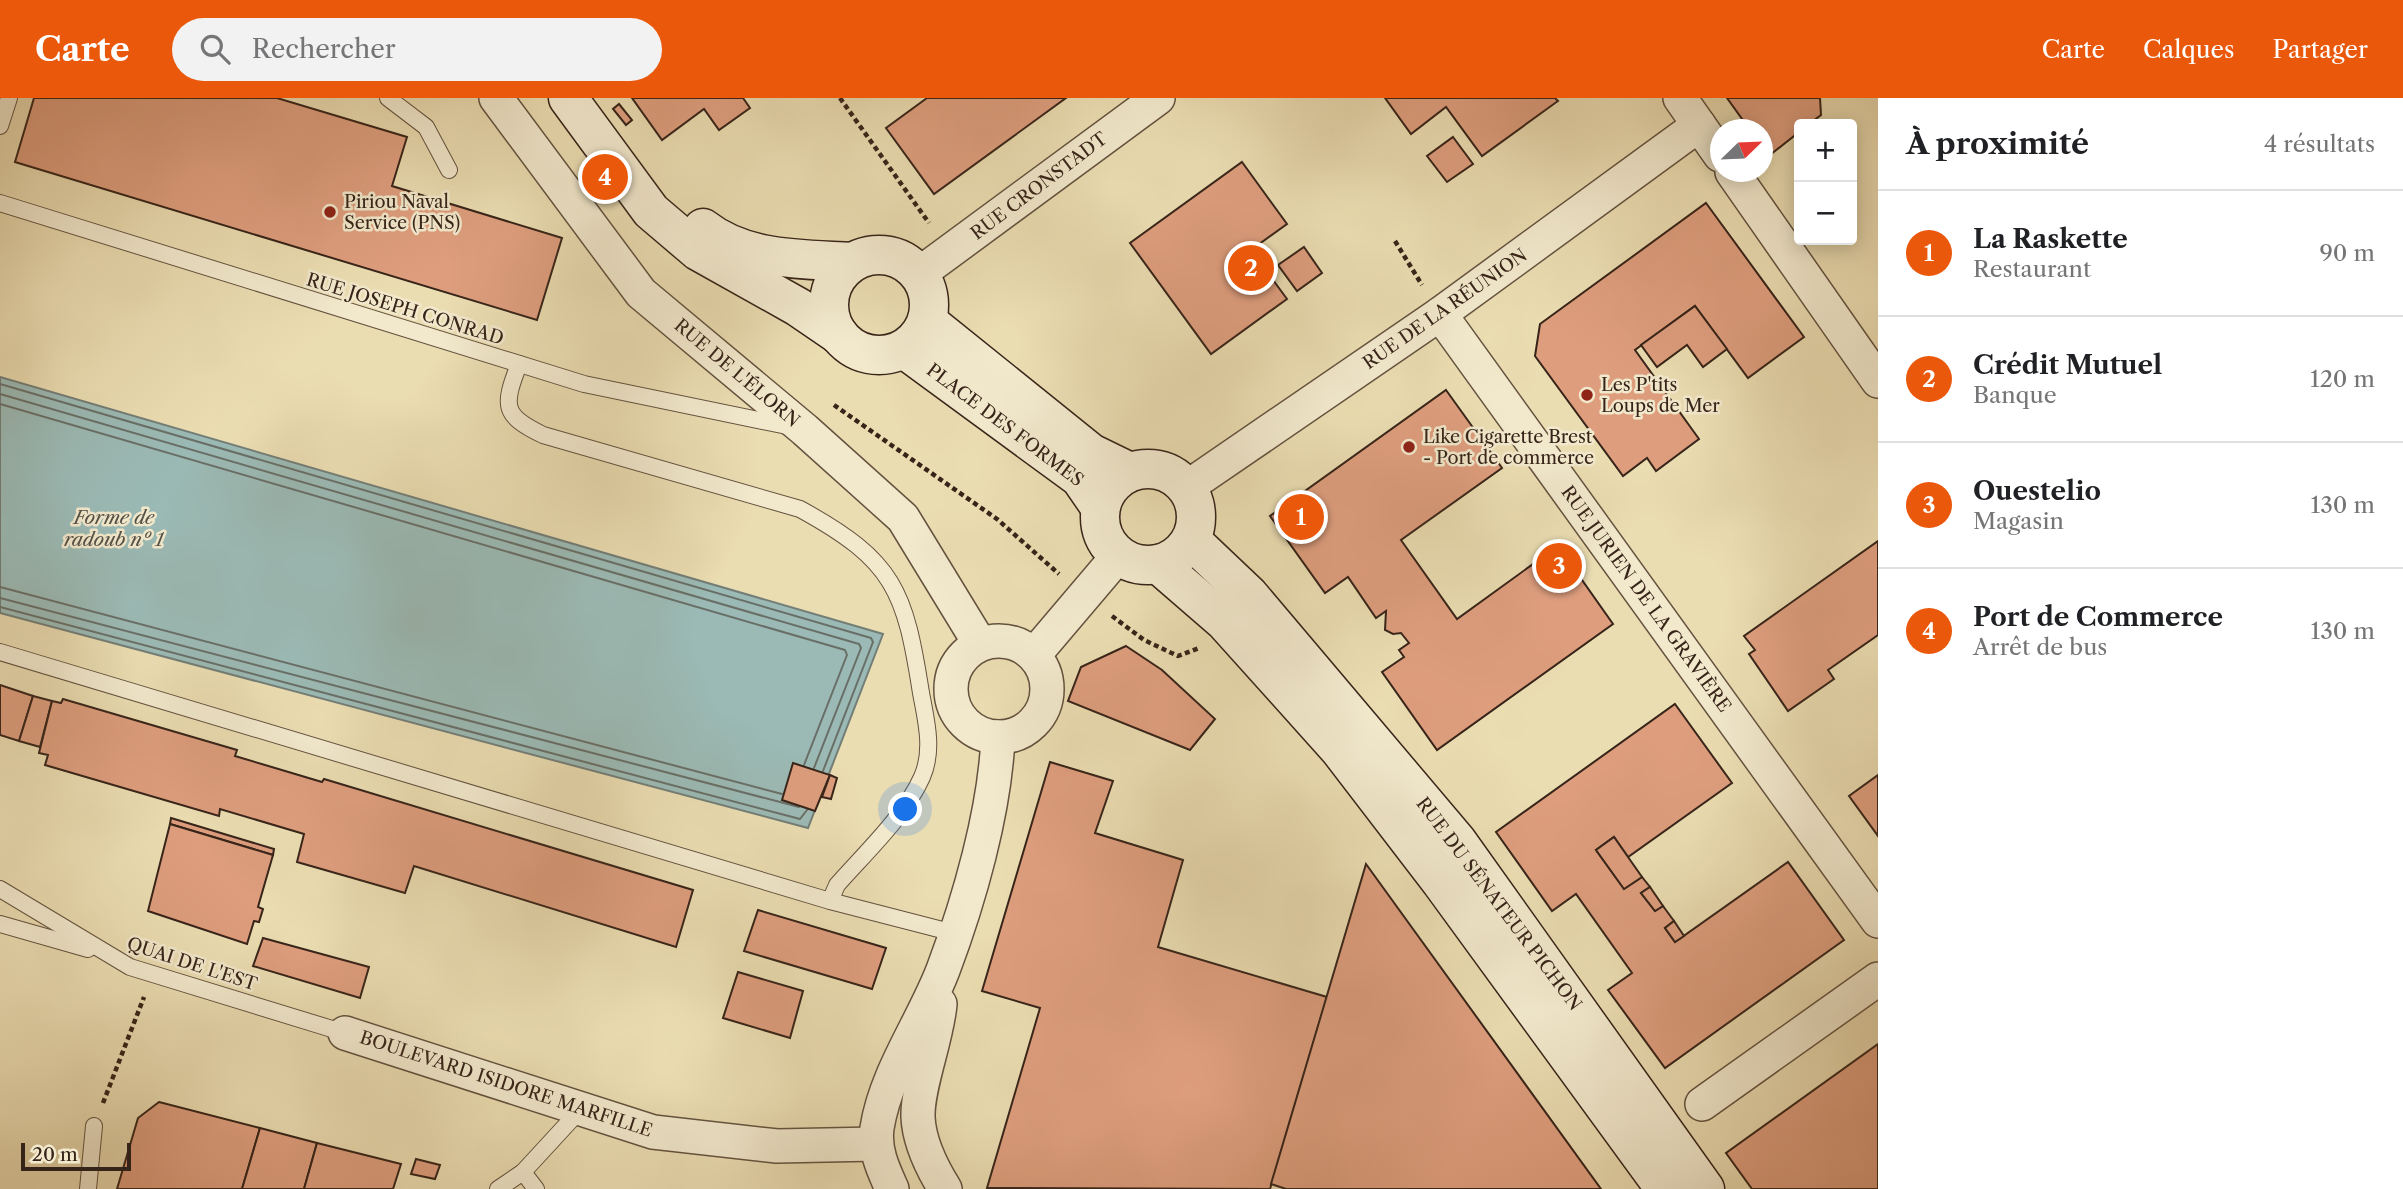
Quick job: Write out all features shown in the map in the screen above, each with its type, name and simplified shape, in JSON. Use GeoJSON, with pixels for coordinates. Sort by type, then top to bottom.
{"type":"FeatureCollection","features":[{"type":"Feature","properties":{"kind":"main road"},"geometry":{"type":"LineString","coordinates":[[568,98],[651,211],[698,251],[798,307],[852,347],[869,354],[887,355],[915,335],[930,304],[927,288],[919,274],[905,261],[888,255],[870,255],[852,262],[840,272],[832,287],[828,304],[831,320],[839,335]]}},
{"type":"Feature","properties":{"kind":"main road"},"geometry":{"type":"LineString","coordinates":[[591,98],[665,198],[715,236],[773,258],[852,262]]}},
{"type":"Feature","properties":{"kind":"main road","name":"PLACE DES FORMES"},"geometry":{"type":"LineString","coordinates":[[915,335],[1091,453],[1130,472]]}},
{"type":"Feature","properties":{"kind":"main road","name":"PLACE DES FORMES"},"geometry":{"type":"LineString","coordinates":[[915,335],[1080,478],[1100,507]]}},
{"type":"Feature","properties":{"kind":"main road"},"geometry":{"type":"LineString","coordinates":[[1145,469],[1175,477],[1186,488],[1195,504],[1196,522],[1191,540],[1178,556],[1158,564],[1138,564],[1118,556],[1107,542],[1100,525],[1100,507],[1116,480],[1130,472],[1145,469]]}},
{"type":"Feature","properties":{"kind":"main road","name":"RUE DU SÉNATEUR PICHON"},"geometry":{"type":"LineString","coordinates":[[1191,540],[1249,595],[1457,841],[1705,1189]]}},
{"type":"Feature","properties":{"kind":"main road","name":"RUE DU SÉNATEUR PICHON"},"geometry":{"type":"LineString","coordinates":[[1158,564],[1225,622],[1339,749],[1441,882],[1665,1189]]}},
{"type":"Feature","properties":{"kind":"street","name":"RUE DE L'ÉLORN"},"geometry":{"type":"LineString","coordinates":[[496,98],[641,293],[805,430],[903,518],[980,644]]}},
{"type":"Feature","properties":{"kind":"street","name":"RUE CRONSTADT"},"geometry":{"type":"LineString","coordinates":[[919,274],[1157,98]]}},
{"type":"Feature","properties":{"kind":"street"},"geometry":{"type":"LineString","coordinates":[[1680,98],[1710,141]]}},
{"type":"Feature","properties":{"kind":"street","name":"RUE DE LA RÉUNION"},"geometry":{"type":"LineString","coordinates":[[1186,488],[1440,314],[1699,125]]}},
{"type":"Feature","properties":{"kind":"street"},"geometry":{"type":"LineString","coordinates":[[1739,182],[1878,381]]}},
{"type":"Feature","properties":{"kind":"street","name":"RUE JURIEN DE LA GRAVIÈRE"},"geometry":{"type":"LineString","coordinates":[[1440,314],[1878,920]]}},
{"type":"Feature","properties":{"kind":"street"},"geometry":{"type":"LineString","coordinates":[[1034,655],[1118,556]]}},
{"type":"Feature","properties":{"kind":"street"},"geometry":{"type":"LineString","coordinates":[[1009,641],[1034,655],[1046,680],[1047,695],[1042,711],[1026,729],[999,737],[982,734],[967,727],[956,712],[951,696],[956,666],[966,653],[980,644],[1009,641]]}},
{"type":"Feature","properties":{"kind":"street"},"geometry":{"type":"LineString","coordinates":[[892,1189],[880,1162],[876,1144],[884,1099],[943,970],[994,791],[999,737]]}},
{"type":"Feature","properties":{"kind":"street"},"geometry":{"type":"LineString","coordinates":[[943,970],[938,1026],[918,1116],[925,1150],[945,1189]]}},
{"type":"Feature","properties":{"kind":"street"},"geometry":{"type":"LineString","coordinates":[[1702,1104],[1878,979]]}},
{"type":"Feature","properties":{"kind":"street","name":"BOULEVARD ISIDORE MARFILLE"},"geometry":{"type":"LineString","coordinates":[[345,1033],[653,1132],[777,1146],[876,1144]]}},
{"type":"Feature","properties":{"kind":"lane"},"geometry":{"type":"LineString","coordinates":[[0,127],[9,98]]}},
{"type":"Feature","properties":{"kind":"lane"},"geometry":{"type":"LineString","coordinates":[[388,98],[426,127],[449,170]]}},
{"type":"Feature","properties":{"kind":"lane","name":"RUE JOSEPH CONRAD"},"geometry":{"type":"LineString","coordinates":[[0,203],[584,384],[805,430]]}},
{"type":"Feature","properties":{"kind":"lane"},"geometry":{"type":"LineString","coordinates":[[519,364],[511,384],[508,408],[517,422],[543,435],[800,509],[837,529],[871,557],[895,587],[911,628],[927,728],[928,757],[922,776],[908,800],[837,885],[830,901]]}},
{"type":"Feature","properties":{"kind":"lane"},"geometry":{"type":"LineString","coordinates":[[0,652],[830,901],[954,933]]}},
{"type":"Feature","properties":{"kind":"lane","name":"QUAI DE L'EST"},"geometry":{"type":"LineString","coordinates":[[0,889],[130,967],[345,1033]]}},
{"type":"Feature","properties":{"kind":"lane"},"geometry":{"type":"LineString","coordinates":[[0,924],[107,955]]}},
{"type":"Feature","properties":{"kind":"lane"},"geometry":{"type":"LineString","coordinates":[[498,1189],[523,1172],[582,1109]]}},
{"type":"Feature","properties":{"kind":"lane"},"geometry":{"type":"LineString","coordinates":[[88,1189],[94,1126]]}},
{"type":"Feature","properties":{"kind":"lane"},"geometry":{"type":"LineString","coordinates":[[523,1172],[536,1189]]}},
{"type":"Feature","properties":{"kind":"path"},"geometry":{"type":"LineString","coordinates":[[840,98],[950,252]]}},
{"type":"Feature","properties":{"kind":"path"},"geometry":{"type":"LineString","coordinates":[[1395,241],[1440,314]]}},
{"type":"Feature","properties":{"kind":"path"},"geometry":{"type":"LineString","coordinates":[[833,404],[997,519],[1084,596],[1144,640],[1178,656]]}},
{"type":"Feature","properties":{"kind":"path"},"geometry":{"type":"LineString","coordinates":[[94,1126],[153,973]]}},
{"type":"Feature","properties":{"kind":"water","name":"Forme de radoub nº 1"},"geometry":{"type":"Polygon","coordinates":[[[0,377],[883,634],[808,828],[0,613],[0,377]]]}},
{"type":"Feature","properties":{"kind":"building","name":"Piriou Naval Service (PNS)"},"geometry":{"type":"Polygon","coordinates":[[[34,98],[277,98],[407,137],[392,186],[562,238],[537,320],[15,162],[34,98]]]}},
{"type":"Feature","properties":{"kind":"building"},"geometry":{"type":"Polygon","coordinates":[[[632,98],[743,98],[750,108],[719,130],[704,109],[662,140],[632,98]]]}},
{"type":"Feature","properties":{"kind":"building"},"geometry":{"type":"Polygon","coordinates":[[[927,98],[1066,98],[934,194],[886,128],[927,98]]]}},
{"type":"Feature","properties":{"kind":"building"},"geometry":{"type":"Polygon","coordinates":[[[1385,98],[1555,98],[1558,101],[1482,156],[1446,107],[1411,134],[1385,98]]]}},
{"type":"Feature","properties":{"kind":"building"},"geometry":{"type":"Polygon","coordinates":[[[1727,98],[1820,98],[1821,115],[1816,119],[1794,119],[1794,136],[1773,153],[1773,119],[1742,119],[1727,98]]]}},
{"type":"Feature","properties":{"kind":"building"},"geometry":{"type":"Polygon","coordinates":[[[619,104],[632,120],[626,125],[613,109],[619,104]]]}},
{"type":"Feature","properties":{"kind":"building"},"geometry":{"type":"Polygon","coordinates":[[[1453,137],[1473,164],[1447,182],[1427,156],[1453,137]]]}},
{"type":"Feature","properties":{"kind":"building"},"geometry":{"type":"Polygon","coordinates":[[[1242,162],[1287,224],[1251,250],[1287,299],[1211,354],[1130,243],[1242,162]]]}},
{"type":"Feature","properties":{"kind":"building"},"geometry":{"type":"Polygon","coordinates":[[[1706,203],[1804,337],[1748,378],[1695,306],[1635,350],[1699,439],[1656,471],[1647,458],[1623,476],[1535,356],[1540,324],[1706,203]]]}},
{"type":"Feature","properties":{"kind":"building"},"geometry":{"type":"Polygon","coordinates":[[[1304,247],[1322,273],[1297,291],[1278,265],[1304,247]]]}},
{"type":"Feature","properties":{"kind":"building"},"geometry":{"type":"Polygon","coordinates":[[[1695,306],[1727,349],[1703,367],[1687,345],[1657,367],[1641,345],[1695,306]]]}},
{"type":"Feature","properties":{"kind":"building"},"geometry":{"type":"Polygon","coordinates":[[[1446,390],[1502,468],[1401,540],[1457,619],[1558,546],[1613,624],[1437,750],[1382,672],[1404,657],[1399,650],[1409,643],[1401,633],[1393,634],[1385,630],[1386,611],[1376,618],[1348,577],[1325,593],[1270,516],[1446,390]]]}},
{"type":"Feature","properties":{"kind":"building"},"geometry":{"type":"Polygon","coordinates":[[[1878,541],[1878,635],[1828,670],[1834,679],[1788,711],[1749,654],[1755,650],[1744,636],[1878,541]]]}},
{"type":"Feature","properties":{"kind":"building"},"geometry":{"type":"Polygon","coordinates":[[[1126,646],[1162,670],[1215,719],[1190,750],[1068,701],[1081,667],[1126,646]]]}},
{"type":"Feature","properties":{"kind":"building"},"geometry":{"type":"Polygon","coordinates":[[[0,685],[33,696],[19,741],[0,735],[0,685]]]}},
{"type":"Feature","properties":{"kind":"building"},"geometry":{"type":"Polygon","coordinates":[[[33,696],[52,701],[40,747],[19,741],[33,696]]]}},
{"type":"Feature","properties":{"kind":"building"},"geometry":{"type":"Polygon","coordinates":[[[63,699],[237,750],[235,756],[322,782],[324,779],[693,890],[676,947],[414,866],[405,893],[297,862],[304,834],[220,809],[219,816],[45,765],[48,755],[39,753],[52,701],[61,703],[63,699]]]}},
{"type":"Feature","properties":{"kind":"building"},"geometry":{"type":"Polygon","coordinates":[[[1675,704],[1732,783],[1628,857],[1614,837],[1596,850],[1624,889],[1642,877],[1650,887],[1641,893],[1655,911],[1663,906],[1674,921],[1665,928],[1675,942],[1788,862],[1844,940],[1665,1068],[1608,990],[1632,973],[1576,894],[1552,911],[1496,832],[1675,704]]]}},
{"type":"Feature","properties":{"kind":"building"},"geometry":{"type":"Polygon","coordinates":[[[1050,762],[1113,781],[1095,833],[1183,860],[1158,947],[1327,997],[1270,1189],[987,1188],[1040,1008],[982,991],[1050,762]]]}},
{"type":"Feature","properties":{"kind":"building"},"geometry":{"type":"Polygon","coordinates":[[[793,763],[830,775],[815,811],[782,800],[793,763]]]}},
{"type":"Feature","properties":{"kind":"building"},"geometry":{"type":"Polygon","coordinates":[[[830,775],[837,778],[831,799],[822,797],[830,775]]]}},
{"type":"Feature","properties":{"kind":"building"},"geometry":{"type":"Polygon","coordinates":[[[1878,775],[1878,836],[1849,796],[1878,775]]]}},
{"type":"Feature","properties":{"kind":"building"},"geometry":{"type":"Polygon","coordinates":[[[171,818],[274,849],[273,855],[170,824],[171,818]]]}},
{"type":"Feature","properties":{"kind":"building"},"geometry":{"type":"Polygon","coordinates":[[[170,824],[273,855],[258,907],[263,909],[259,922],[254,921],[247,944],[148,911],[170,824]]]}},
{"type":"Feature","properties":{"kind":"building"},"geometry":{"type":"Polygon","coordinates":[[[1614,837],[1642,877],[1624,889],[1596,850],[1614,837]]]}},
{"type":"Feature","properties":{"kind":"building"},"geometry":{"type":"Polygon","coordinates":[[[1366,864],[1601,1189],[1286,1189],[1271,1184],[1366,864]]]}},
{"type":"Feature","properties":{"kind":"building"},"geometry":{"type":"Polygon","coordinates":[[[1650,887],[1663,906],[1655,911],[1641,893],[1650,887]]]}},
{"type":"Feature","properties":{"kind":"building"},"geometry":{"type":"Polygon","coordinates":[[[758,910],[886,948],[872,989],[744,951],[758,910]]]}},
{"type":"Feature","properties":{"kind":"building"},"geometry":{"type":"Polygon","coordinates":[[[1674,921],[1684,936],[1675,942],[1665,928],[1674,921]]]}},
{"type":"Feature","properties":{"kind":"building"},"geometry":{"type":"Polygon","coordinates":[[[263,938],[369,967],[360,998],[253,966],[263,938]]]}},
{"type":"Feature","properties":{"kind":"building"},"geometry":{"type":"Polygon","coordinates":[[[738,972],[803,991],[790,1038],[723,1018],[738,972]]]}},
{"type":"Feature","properties":{"kind":"building"},"geometry":{"type":"Polygon","coordinates":[[[1878,1044],[1878,1189],[1752,1189],[1726,1153],[1878,1044]]]}},
{"type":"Feature","properties":{"kind":"building"},"geometry":{"type":"Polygon","coordinates":[[[159,1102],[260,1128],[242,1189],[117,1189],[138,1118],[159,1102]]]}},
{"type":"Feature","properties":{"kind":"building"},"geometry":{"type":"Polygon","coordinates":[[[260,1128],[317,1143],[304,1189],[242,1189],[260,1128]]]}},
{"type":"Feature","properties":{"kind":"building"},"geometry":{"type":"Polygon","coordinates":[[[317,1143],[401,1164],[393,1189],[304,1189],[317,1143]]]}},
{"type":"Feature","properties":{"kind":"building"},"geometry":{"type":"Polygon","coordinates":[[[416,1159],[440,1165],[435,1179],[411,1174],[416,1159]]]}},
{"type":"Feature","properties":{"kind":"place","name":"Port de Commerce"},"geometry":{"type":"Point","coordinates":[605,177]}},
{"type":"Feature","properties":{"kind":"place","name":"Piriou Naval Service (PNS)"},"geometry":{"type":"Point","coordinates":[330,212]}},
{"type":"Feature","properties":{"kind":"place","name":"Crédit Mutuel"},"geometry":{"type":"Point","coordinates":[1251,268]}},
{"type":"Feature","properties":{"kind":"place","name":"Les P'tits Loups de Mer"},"geometry":{"type":"Point","coordinates":[1587,395]}},
{"type":"Feature","properties":{"kind":"place","name":"Like Cigarette Brest - Port de commerce"},"geometry":{"type":"Point","coordinates":[1409,447]}},
{"type":"Feature","properties":{"kind":"place","name":"La Raskette"},"geometry":{"type":"Point","coordinates":[1301,517]}},
{"type":"Feature","properties":{"kind":"place","name":"Ouestelio"},"geometry":{"type":"Point","coordinates":[1559,566]}}]}
